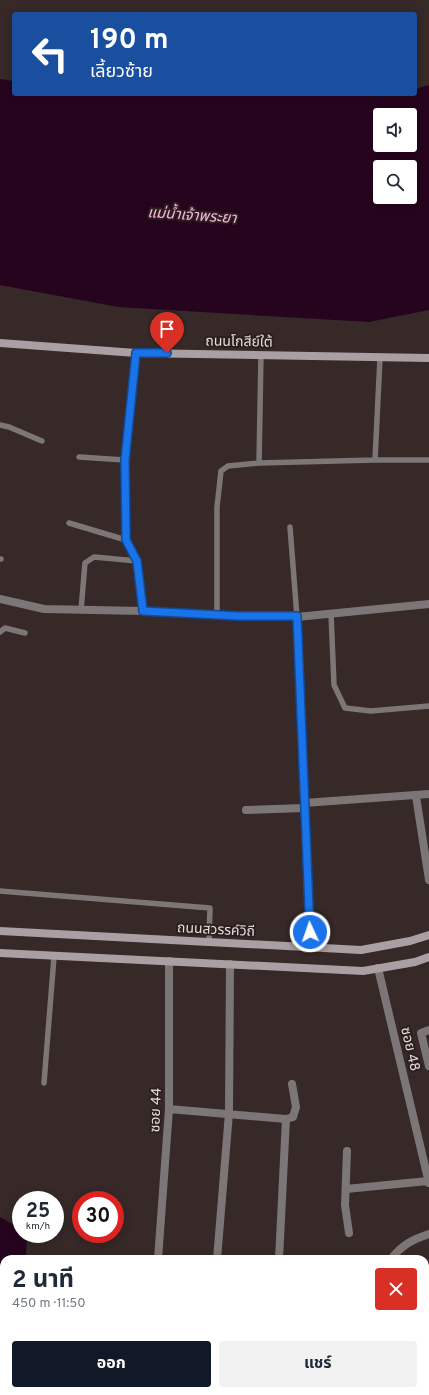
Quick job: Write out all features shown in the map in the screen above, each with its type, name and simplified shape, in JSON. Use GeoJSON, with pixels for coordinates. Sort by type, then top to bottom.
{"type":"FeatureCollection","features":[{"type":"Feature","properties":{"kind":"main road","name":"ถนนโกสีย์ใต้"},"geometry":{"type":"LineString","coordinates":[[0,343],[136,353],[429,358]]}},
{"type":"Feature","properties":{"kind":"main road","name":"ถนนสวรรค์วิถี"},"geometry":{"type":"LineString","coordinates":[[0,931],[361,950],[410,941],[429,935]]}},
{"type":"Feature","properties":{"kind":"main road"},"geometry":{"type":"LineString","coordinates":[[0,953],[54,957],[169,961],[363,971],[415,962],[429,958]]}},
{"type":"Feature","properties":{"kind":"street"},"geometry":{"type":"LineString","coordinates":[[136,353],[125,460],[126,540],[137,561],[143,611]]}},
{"type":"Feature","properties":{"kind":"street"},"geometry":{"type":"LineString","coordinates":[[0,599],[44,609],[297,616],[429,604]]}},
{"type":"Feature","properties":{"kind":"street"},"geometry":{"type":"LineString","coordinates":[[297,616],[310,947]]}},
{"type":"Feature","properties":{"kind":"street"},"geometry":{"type":"LineString","coordinates":[[246,810],[429,794]]}},
{"type":"Feature","properties":{"kind":"street"},"geometry":{"type":"LineString","coordinates":[[416,796],[429,880]]}},
{"type":"Feature","properties":{"kind":"street","name":"ซอย 44"},"geometry":{"type":"LineString","coordinates":[[158,1255],[169,1109],[169,961]]}},
{"type":"Feature","properties":{"kind":"street"},"geometry":{"type":"LineString","coordinates":[[217,1255],[229,1114],[230,964]]}},
{"type":"Feature","properties":{"kind":"street","name":"ซอย 48"},"geometry":{"type":"LineString","coordinates":[[378,968],[429,1182]]}},
{"type":"Feature","properties":{"kind":"street"},"geometry":{"type":"LineString","coordinates":[[429,1030],[421,1033],[429,1066]]}},
{"type":"Feature","properties":{"kind":"street"},"geometry":{"type":"LineString","coordinates":[[169,1109],[286,1118],[293,1117],[296,1107],[292,1084]]}},
{"type":"Feature","properties":{"kind":"street"},"geometry":{"type":"LineString","coordinates":[[279,1255],[286,1118]]}},
{"type":"Feature","properties":{"kind":"street"},"geometry":{"type":"LineString","coordinates":[[347,1151],[345,1205],[349,1233]]}},
{"type":"Feature","properties":{"kind":"street"},"geometry":{"type":"LineString","coordinates":[[346,1189],[429,1182]]}},
{"type":"Feature","properties":{"kind":"street"},"geometry":{"type":"LineString","coordinates":[[395,1255],[399,1249],[414,1238],[429,1234]]}},
{"type":"Feature","properties":{"kind":"lane"},"geometry":{"type":"LineString","coordinates":[[259,463],[261,355]]}},
{"type":"Feature","properties":{"kind":"lane"},"geometry":{"type":"LineString","coordinates":[[375,460],[380,358]]}},
{"type":"Feature","properties":{"kind":"lane"},"geometry":{"type":"LineString","coordinates":[[0,425],[9,427],[42,441]]}},
{"type":"Feature","properties":{"kind":"lane"},"geometry":{"type":"LineString","coordinates":[[79,457],[125,460]]}},
{"type":"Feature","properties":{"kind":"lane"},"geometry":{"type":"LineString","coordinates":[[217,614],[217,508],[221,471],[228,466],[259,463],[429,460]]}},
{"type":"Feature","properties":{"kind":"lane"},"geometry":{"type":"LineString","coordinates":[[69,523],[126,540]]}},
{"type":"Feature","properties":{"kind":"lane"},"geometry":{"type":"LineString","coordinates":[[290,527],[297,616]]}},
{"type":"Feature","properties":{"kind":"lane"},"geometry":{"type":"LineString","coordinates":[[81,610],[85,563],[94,557],[137,561]]}},
{"type":"Feature","properties":{"kind":"lane"},"geometry":{"type":"LineString","coordinates":[[331,613],[334,685],[345,708],[372,710],[429,706]]}},
{"type":"Feature","properties":{"kind":"lane"},"geometry":{"type":"LineString","coordinates":[[0,632],[5,628],[25,633]]}},
{"type":"Feature","properties":{"kind":"lane"},"geometry":{"type":"LineString","coordinates":[[0,891],[210,908],[209,942]]}},
{"type":"Feature","properties":{"kind":"lane"},"geometry":{"type":"LineString","coordinates":[[44,1083],[54,957]]}},
{"type":"Feature","properties":{"kind":"water","name":"แม่น้ำเจ้าพระยา"},"geometry":{"type":"Polygon","coordinates":[[[0,79],[12,81],[12,96],[417,96],[417,88],[429,85],[429,310],[369,322],[118,307],[0,285],[0,79]]]}},
{"type":"Feature","properties":{"kind":"water"},"geometry":{"type":"Polygon","coordinates":[[[0,1217],[12,1224],[12,1243],[27,1243],[26,1255],[0,1255],[0,1217]]]}},
{"type":"Feature","properties":{"kind":"route"},"geometry":{"type":"LineString","coordinates":[[167,353],[136,353],[125,460],[126,540],[137,561],[143,611],[238,616],[297,616],[310,932]]}}]}
